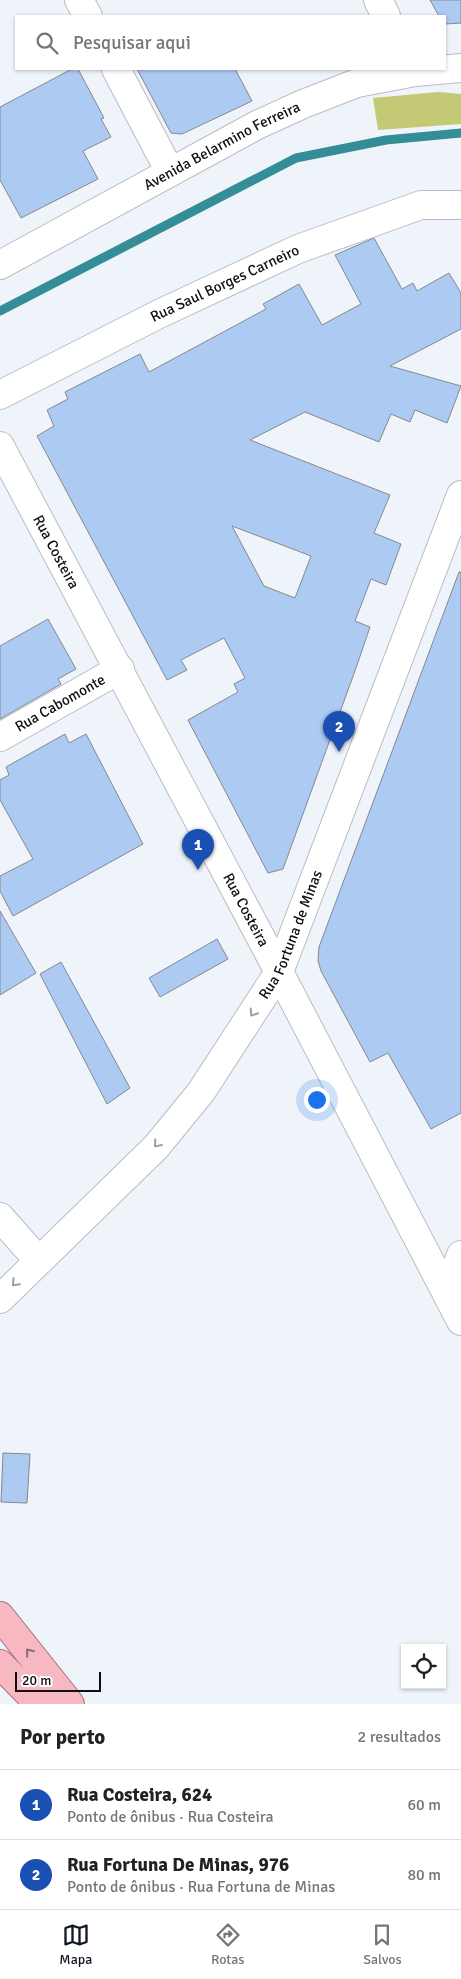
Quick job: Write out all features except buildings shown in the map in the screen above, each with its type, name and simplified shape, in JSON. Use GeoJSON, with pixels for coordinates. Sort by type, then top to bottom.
{"type":"FeatureCollection","features":[{"type":"Feature","properties":{"kind":"highway"},"geometry":{"type":"LineString","coordinates":[[0,1616],[70,1704]]}},
{"type":"Feature","properties":{"kind":"highway"},"geometry":{"type":"LineString","coordinates":[[0,1664],[39,1704]]}},
{"type":"Feature","properties":{"kind":"street"},"geometry":{"type":"LineString","coordinates":[[79,0],[87,15]]}},
{"type":"Feature","properties":{"kind":"street"},"geometry":{"type":"LineString","coordinates":[[378,0],[386,15]]}},
{"type":"Feature","properties":{"kind":"street","name":"Avenida Belarmino Ferreira"},"geometry":{"type":"LineString","coordinates":[[446,69],[461,68]]}},
{"type":"Feature","properties":{"kind":"street"},"geometry":{"type":"LineString","coordinates":[[117,70],[170,172]]}},
{"type":"Feature","properties":{"kind":"street","name":"Avenida Belarmino Ferreira"},"geometry":{"type":"LineString","coordinates":[[0,265],[257,125],[303,104],[357,83],[414,70]]}},
{"type":"Feature","properties":{"kind":"street","name":"Rua Saul Borges Carneiro"},"geometry":{"type":"LineString","coordinates":[[0,395],[160,314],[298,249],[421,205],[461,205]]}},
{"type":"Feature","properties":{"kind":"street","name":"Rua Costeira"},"geometry":{"type":"LineString","coordinates":[[0,446],[120,669],[461,1321]]}},
{"type":"Feature","properties":{"kind":"street","name":"Rua Fortuna de Minas"},"geometry":{"type":"LineString","coordinates":[[0,1299],[156,1147],[201,1092],[279,972],[461,494]]}},
{"type":"Feature","properties":{"kind":"street","name":"Rua Cabomonte"},"geometry":{"type":"LineString","coordinates":[[0,737],[120,669]]}},
{"type":"Feature","properties":{"kind":"street"},"geometry":{"type":"LineString","coordinates":[[0,1218],[38,1260]]}},
{"type":"Feature","properties":{"kind":"street"},"geometry":{"type":"LineString","coordinates":[[447,1294],[461,1255]]}},
{"type":"Feature","properties":{"kind":"green space"},"geometry":{"type":"Polygon","coordinates":[[[438,92],[461,94],[461,124],[378,130],[373,98],[438,92]]]}},
{"type":"Feature","properties":{"kind":"waterway"},"geometry":{"type":"LineString","coordinates":[[0,311],[296,158],[386,140],[461,133]]}},
{"type":"Feature","properties":{"kind":"place","name":"Rua Fortuna De Minas, 976"},"geometry":{"type":"Point","coordinates":[339,752]}},
{"type":"Feature","properties":{"kind":"place","name":"Rua Costeira, 624"},"geometry":{"type":"Point","coordinates":[198,870]}}]}
